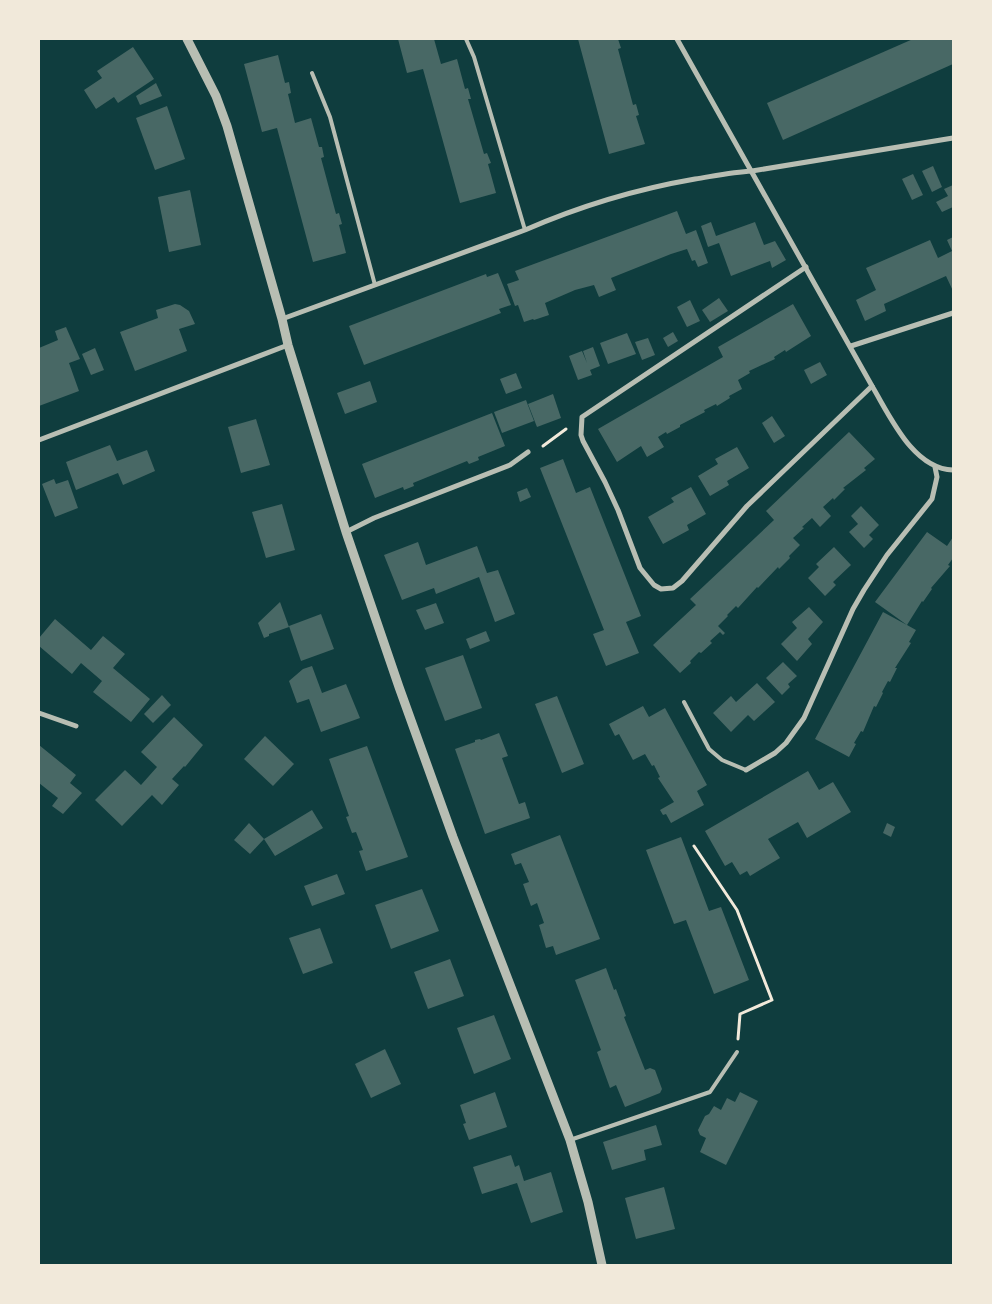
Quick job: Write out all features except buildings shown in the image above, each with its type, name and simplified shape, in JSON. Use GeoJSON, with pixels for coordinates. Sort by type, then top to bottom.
{"type":"FeatureCollection","features":[{"type":"Feature","properties":{"kind":"street"},"geometry":{"type":"LineString","coordinates":[[187,39],[213,90],[227,126],[288,346],[346,532],[399,687],[454,837],[570,1140],[588,1202],[602,1265]]}},
{"type":"Feature","properties":{"kind":"street"},"geometry":{"type":"LineString","coordinates":[[679,39],[872,386],[911,447],[935,467],[953,470]]}},
{"type":"Feature","properties":{"kind":"street"},"geometry":{"type":"LineString","coordinates":[[282,319],[590,206],[648,188],[730,173],[953,138]]}},
{"type":"Feature","properties":{"kind":"street"},"geometry":{"type":"LineString","coordinates":[[806,267],[582,417],[581,435],[583,441],[618,510],[640,568],[654,585],[661,590],[665,590],[673,588],[682,581],[747,506],[872,386]]}},
{"type":"Feature","properties":{"kind":"street"},"geometry":{"type":"LineString","coordinates":[[851,346],[953,313]]}},
{"type":"Feature","properties":{"kind":"street"},"geometry":{"type":"LineString","coordinates":[[39,440],[288,346]]}},
{"type":"Feature","properties":{"kind":"street"},"geometry":{"type":"LineString","coordinates":[[346,532],[374,518],[510,465],[528,452]]}},
{"type":"Feature","properties":{"kind":"street"},"geometry":{"type":"LineString","coordinates":[[746,770],[775,753],[786,743],[804,718],[864,590],[887,555],[932,499],[937,477],[935,467]]}},
{"type":"Feature","properties":{"kind":"street"},"geometry":{"type":"LineString","coordinates":[[39,713],[76,726]]}},
{"type":"Feature","properties":{"kind":"lane"},"geometry":{"type":"LineString","coordinates":[[466,39],[474,57],[525,230]]}},
{"type":"Feature","properties":{"kind":"lane"},"geometry":{"type":"LineString","coordinates":[[312,73],[330,117],[375,286]]}},
{"type":"Feature","properties":{"kind":"lane"},"geometry":{"type":"LineString","coordinates":[[684,702],[709,749],[722,760],[746,770]]}},
{"type":"Feature","properties":{"kind":"lane"},"geometry":{"type":"LineString","coordinates":[[570,1140],[710,1092],[737,1052]]}},
{"type":"Feature","properties":{"kind":"path"},"geometry":{"type":"LineString","coordinates":[[528,452],[546,445],[582,417]]}},
{"type":"Feature","properties":{"kind":"path"},"geometry":{"type":"LineString","coordinates":[[694,846],[737,910],[772,1000],[740,1014],[737,1052]]}}]}
